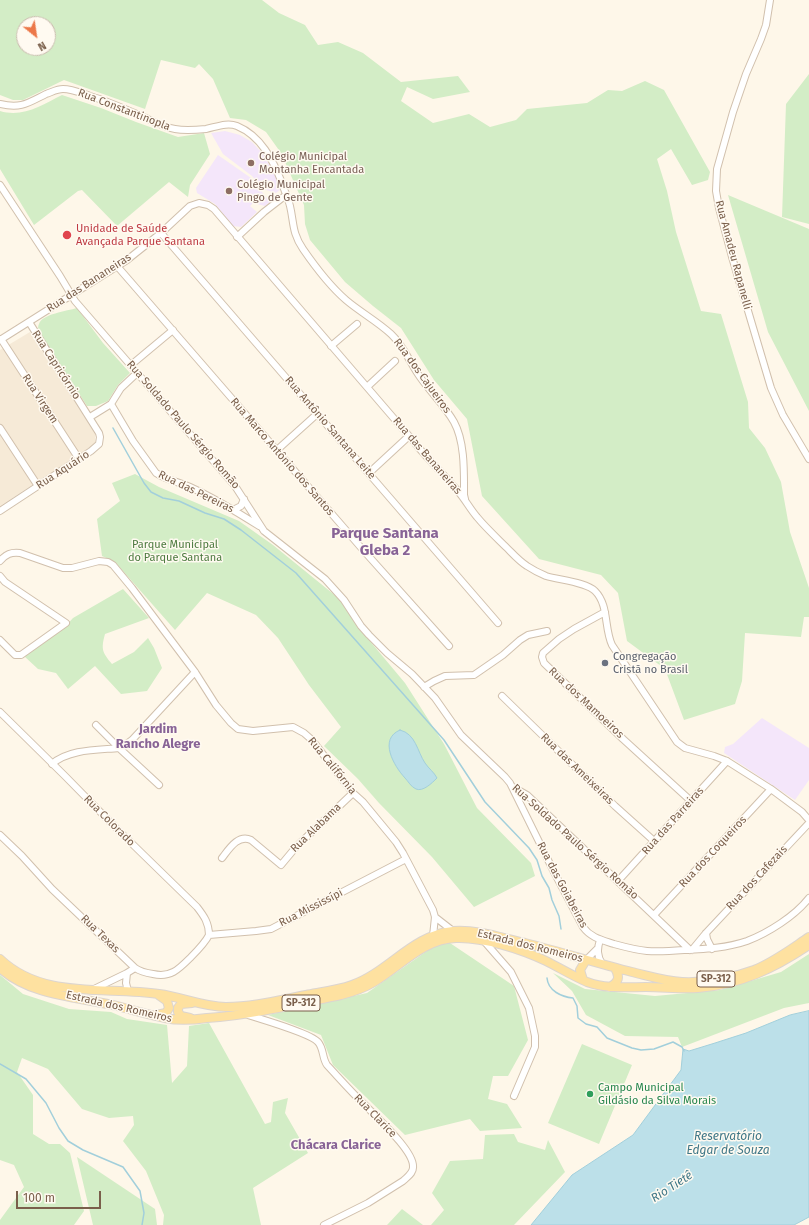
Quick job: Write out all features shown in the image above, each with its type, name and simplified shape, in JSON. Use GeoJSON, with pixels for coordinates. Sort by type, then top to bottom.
{"type":"FeatureCollection","features":[{"type":"Feature","properties":{"kind":"main road","name":"Estrada dos Romeiros"},"geometry":{"type":"LineString","coordinates":[[0,959],[14,971],[33,980],[71,989],[157,993],[220,1007],[266,1003],[350,986],[370,976],[414,945],[433,936],[454,931],[493,936],[552,950],[615,968],[672,981],[696,982],[714,980],[752,970],[768,963],[809,937]]}},
{"type":"Feature","properties":{"kind":"main road","name":"Estrada dos Romeiros"},"geometry":{"type":"LineString","coordinates":[[0,968],[10,976],[31,987],[172,1020],[190,1020],[245,1014],[353,992],[375,982],[418,951],[435,942],[454,938],[484,941],[504,946],[537,957],[583,980],[610,987],[696,988],[721,985],[746,979],[767,970],[809,945]]}},
{"type":"Feature","properties":{"kind":"main road"},"geometry":{"type":"LineString","coordinates":[[583,980],[580,970],[586,960]]}},
{"type":"Feature","properties":{"kind":"main road"},"geometry":{"type":"LineString","coordinates":[[610,987],[619,979],[615,968]]}},
{"type":"Feature","properties":{"kind":"main road"},"geometry":{"type":"LineString","coordinates":[[153,1016],[166,1013],[169,1008],[167,1001],[157,993]]}},
{"type":"Feature","properties":{"kind":"main road"},"geometry":{"type":"LineString","coordinates":[[197,1003],[181,1004],[178,1008],[178,1012],[181,1016],[199,1019]]}},
{"type":"Feature","properties":{"kind":"street","name":"Rua Amadeu Rapanelli"},"geometry":{"type":"LineString","coordinates":[[770,0],[766,25],[746,74],[733,112],[717,168],[716,191],[732,258],[771,388],[783,415],[809,459]]}},
{"type":"Feature","properties":{"kind":"street","name":"Rua Constantinopla"},"geometry":{"type":"LineString","coordinates":[[0,104],[9,106],[26,104],[56,90],[67,89],[110,103],[174,129],[188,131],[235,125],[252,135],[260,142],[276,168],[286,195]]}},
{"type":"Feature","properties":{"kind":"street","name":"Rua Soldado Paulo Sérgio Romão"},"geometry":{"type":"LineString","coordinates":[[0,185],[71,295],[235,486],[264,532],[325,579],[344,600],[369,635],[387,653],[412,674],[435,698],[461,735],[505,777],[513,787],[527,795],[691,950]]}},
{"type":"Feature","properties":{"kind":"street"},"geometry":{"type":"LineString","coordinates":[[237,237],[264,212],[286,195]]}},
{"type":"Feature","properties":{"kind":"street","name":"Rua dos Cajueiros"},"geometry":{"type":"LineString","coordinates":[[286,195],[290,206],[294,230],[298,240],[308,256],[339,294],[392,335],[407,354],[420,377],[455,423],[461,444],[464,495],[466,501]]}},
{"type":"Feature","properties":{"kind":"street","name":"Rua das Bananeiras"},"geometry":{"type":"LineString","coordinates":[[28,322],[135,254],[161,233],[190,206],[199,203],[208,205],[214,209],[425,456],[466,501],[477,518],[526,566],[546,576],[590,588],[599,597],[605,612],[608,634],[612,645],[677,742],[685,748],[727,761],[771,789],[802,812],[809,820]]}},
{"type":"Feature","properties":{"kind":"street","name":"Rua Antônio Santana Leite"},"geometry":{"type":"LineString","coordinates":[[161,233],[498,623]]}},
{"type":"Feature","properties":{"kind":"street","name":"Rua Marco Antônio dos Santos"},"geometry":{"type":"LineString","coordinates":[[117,266],[364,551],[449,646]]}},
{"type":"Feature","properties":{"kind":"street","name":"Rua Capricórnio"},"geometry":{"type":"LineString","coordinates":[[1,340],[28,322],[90,417]]}},
{"type":"Feature","properties":{"kind":"street"},"geometry":{"type":"LineString","coordinates":[[331,346],[357,324]]}},
{"type":"Feature","properties":{"kind":"street"},"geometry":{"type":"LineString","coordinates":[[131,365],[172,330]]}},
{"type":"Feature","properties":{"kind":"street","name":"Rua Virgem"},"geometry":{"type":"LineString","coordinates":[[1,340],[79,459]]}},
{"type":"Feature","properties":{"kind":"street"},"geometry":{"type":"LineString","coordinates":[[367,387],[395,361]]}},
{"type":"Feature","properties":{"kind":"street"},"geometry":{"type":"LineString","coordinates":[[90,417],[111,404],[121,388],[137,373]]}},
{"type":"Feature","properties":{"kind":"street","name":"Rua das Pereiras"},"geometry":{"type":"LineString","coordinates":[[111,404],[133,441],[156,473],[161,477],[190,487],[233,510],[260,527]]}},
{"type":"Feature","properties":{"kind":"street"},"geometry":{"type":"LineString","coordinates":[[277,450],[317,414]]}},
{"type":"Feature","properties":{"kind":"street","name":"Rua Aquário"},"geometry":{"type":"LineString","coordinates":[[0,511],[91,451],[99,444],[99,433],[90,417]]}},
{"type":"Feature","properties":{"kind":"street"},"geometry":{"type":"LineString","coordinates":[[0,428],[38,486]]}},
{"type":"Feature","properties":{"kind":"street"},"geometry":{"type":"LineString","coordinates":[[369,473],[409,436]]}},
{"type":"Feature","properties":{"kind":"street"},"geometry":{"type":"LineString","coordinates":[[233,510],[241,506],[244,499]]}},
{"type":"Feature","properties":{"kind":"street","name":"Rua Califórnia"},"geometry":{"type":"LineString","coordinates":[[0,561],[8,554],[14,552],[63,568],[72,568],[99,561],[104,561],[113,565],[195,672],[216,704],[238,729],[260,731],[293,727],[301,731],[312,740],[353,792],[396,842],[433,910],[435,917],[433,936]]}},
{"type":"Feature","properties":{"kind":"street"},"geometry":{"type":"LineString","coordinates":[[0,576],[5,582],[66,623],[21,655],[15,655],[0,640]]}},
{"type":"Feature","properties":{"kind":"street","name":"Rua dos Mamoeiros"},"geometry":{"type":"LineString","coordinates":[[605,612],[559,639],[543,653],[542,656],[544,663],[691,801]]}},
{"type":"Feature","properties":{"kind":"street"},"geometry":{"type":"LineString","coordinates":[[424,687],[445,676],[474,675],[498,659],[528,635],[547,631]]}},
{"type":"Feature","properties":{"kind":"street"},"geometry":{"type":"LineString","coordinates":[[52,764],[60,758],[73,753],[119,748],[125,745],[132,740],[195,672]]}},
{"type":"Feature","properties":{"kind":"street","name":"Rua das Ameixeiras"},"geometry":{"type":"LineString","coordinates":[[502,696],[654,842]]}},
{"type":"Feature","properties":{"kind":"street","name":"Rua Colorado"},"geometry":{"type":"LineString","coordinates":[[0,712],[197,907],[206,919],[209,928],[209,935]]}},
{"type":"Feature","properties":{"kind":"street"},"geometry":{"type":"LineString","coordinates":[[96,725],[159,785]]}},
{"type":"Feature","properties":{"kind":"street","name":"Rua das Parreiras"},"geometry":{"type":"LineString","coordinates":[[618,881],[727,761]]}},
{"type":"Feature","properties":{"kind":"street","name":"Rua das Goiabeiras"},"geometry":{"type":"LineString","coordinates":[[513,787],[554,872],[583,927],[588,933],[600,940],[633,949],[648,951],[712,949]]}},
{"type":"Feature","properties":{"kind":"street","name":"Rua dos Coqueiros"},"geometry":{"type":"LineString","coordinates":[[654,915],[771,789]]}},
{"type":"Feature","properties":{"kind":"street","name":"Rua Alabama"},"geometry":{"type":"LineString","coordinates":[[222,858],[237,842],[242,839],[246,839],[251,840],[281,865],[292,851],[353,792]]}},
{"type":"Feature","properties":{"kind":"street"},"geometry":{"type":"LineString","coordinates":[[522,805],[527,795]]}},
{"type":"Feature","properties":{"kind":"street","name":"Rua dos Cafezais"},"geometry":{"type":"LineString","coordinates":[[691,950],[809,823]]}},
{"type":"Feature","properties":{"kind":"street","name":"Rua Texas"},"geometry":{"type":"LineString","coordinates":[[0,834],[52,889],[135,968],[142,972],[165,976],[171,973],[180,968],[190,958],[207,940],[209,935]]}},
{"type":"Feature","properties":{"kind":"street","name":"Rua Mississípi"},"geometry":{"type":"LineString","coordinates":[[209,935],[271,929],[406,859]]}},
{"type":"Feature","properties":{"kind":"street"},"geometry":{"type":"LineString","coordinates":[[706,933],[712,949],[746,941],[757,936],[792,914],[809,898]]}},
{"type":"Feature","properties":{"kind":"street"},"geometry":{"type":"LineString","coordinates":[[435,917],[454,931]]}},
{"type":"Feature","properties":{"kind":"street"},"geometry":{"type":"LineString","coordinates":[[586,960],[597,949],[600,940]]}},
{"type":"Feature","properties":{"kind":"street"},"geometry":{"type":"LineString","coordinates":[[484,941],[511,972],[528,1008],[535,1036],[535,1046],[514,1096]]}},
{"type":"Feature","properties":{"kind":"street"},"geometry":{"type":"LineString","coordinates":[[597,949],[599,960],[602,964]]}},
{"type":"Feature","properties":{"kind":"street"},"geometry":{"type":"LineString","coordinates":[[92,990],[135,968]]}},
{"type":"Feature","properties":{"kind":"street"},"geometry":{"type":"LineString","coordinates":[[127,973],[126,983],[128,991]]}},
{"type":"Feature","properties":{"kind":"street","name":"Rua Clarice"},"geometry":{"type":"LineString","coordinates":[[245,1014],[302,1033],[315,1039],[321,1046],[327,1065],[398,1139],[411,1158],[413,1171],[403,1181],[368,1203],[324,1225]]}},
{"type":"Feature","properties":{"kind":"shaded area","name":"Colégio Municipal Montanha Encantada"},"geometry":{"type":"Polygon","coordinates":[[[225,131],[240,135],[252,142],[263,154],[281,189],[276,193],[263,189],[252,176],[223,154],[211,133],[225,131]]]}},
{"type":"Feature","properties":{"kind":"shaded area","name":"Colégio Municipal Pingo de Gente"},"geometry":{"type":"Polygon","coordinates":[[[218,155],[251,178],[270,202],[265,206],[253,203],[250,206],[257,212],[241,227],[233,226],[215,204],[197,193],[196,188],[218,155]]]}},
{"type":"Feature","properties":{"kind":"shaded area"},"geometry":{"type":"Polygon","coordinates":[[[30,332],[95,434],[95,444],[0,506],[0,350],[30,332]]]}},
{"type":"Feature","properties":{"kind":"shaded area"},"geometry":{"type":"Polygon","coordinates":[[[762,718],[809,748],[809,780],[795,800],[724,753],[725,747],[733,744],[762,718]]]}},
{"type":"Feature","properties":{"kind":"green space"},"geometry":{"type":"Polygon","coordinates":[[[0,0],[262,0],[279,13],[305,25],[318,45],[338,42],[363,53],[401,82],[458,76],[470,92],[433,99],[407,87],[401,101],[433,123],[469,114],[490,127],[516,120],[527,109],[587,103],[608,90],[622,91],[645,81],[664,90],[710,172],[708,180],[692,185],[671,149],[657,159],[667,191],[676,232],[701,311],[721,314],[748,402],[749,428],[765,448],[781,482],[790,532],[809,588],[809,617],[804,617],[801,637],[745,633],[742,681],[735,704],[684,720],[665,669],[627,641],[618,593],[601,575],[539,559],[482,496],[467,419],[434,380],[401,328],[345,282],[310,240],[305,224],[304,205],[281,153],[266,132],[246,120],[230,118],[213,79],[199,64],[195,68],[161,60],[145,109],[64,80],[23,100],[13,100],[0,95],[0,0]]]}},
{"type":"Feature","properties":{"kind":"green space"},"geometry":{"type":"Polygon","coordinates":[[[809,74],[809,224],[782,217],[786,104],[809,74]]]}},
{"type":"Feature","properties":{"kind":"green space"},"geometry":{"type":"Polygon","coordinates":[[[62,95],[178,137],[204,133],[210,154],[190,185],[188,197],[169,182],[117,226],[82,190],[78,191],[34,225],[0,169],[0,111],[8,113],[24,112],[62,95]]]}},
{"type":"Feature","properties":{"kind":"green space"},"geometry":{"type":"Polygon","coordinates":[[[728,195],[809,229],[809,411],[768,332],[728,195]]]}},
{"type":"Feature","properties":{"kind":"green space"},"geometry":{"type":"Polygon","coordinates":[[[77,308],[103,343],[130,373],[118,385],[108,401],[96,406],[87,406],[38,330],[41,321],[50,315],[77,308]]]}},
{"type":"Feature","properties":{"kind":"green space","name":"Parque Municipal do Parque Santana"},"geometry":{"type":"Polygon","coordinates":[[[135,474],[159,487],[239,521],[273,545],[342,601],[369,640],[405,683],[444,744],[477,808],[531,863],[535,876],[474,907],[432,857],[379,803],[358,779],[324,746],[341,727],[309,685],[278,638],[256,615],[207,593],[175,630],[115,562],[102,556],[97,519],[120,501],[112,483],[135,474]]]}},
{"type":"Feature","properties":{"kind":"green space"},"geometry":{"type":"Polygon","coordinates":[[[123,589],[149,618],[105,634],[103,650],[112,664],[134,652],[148,638],[154,648],[162,668],[147,691],[121,694],[95,666],[68,689],[56,673],[38,669],[24,656],[63,629],[73,618],[123,589]]]}},
{"type":"Feature","properties":{"kind":"green space"},"geometry":{"type":"Polygon","coordinates":[[[444,939],[514,986],[528,1040],[508,1076],[493,1076],[488,1099],[507,1104],[522,1128],[480,1131],[470,1119],[405,1135],[333,1065],[321,1035],[268,1015],[367,993],[444,939]]]}},
{"type":"Feature","properties":{"kind":"green space"},"geometry":{"type":"Polygon","coordinates":[[[809,954],[809,1003],[784,1008],[682,1047],[678,1037],[625,1036],[586,1015],[572,991],[553,973],[585,989],[655,996],[720,990],[781,972],[809,954]]]}},
{"type":"Feature","properties":{"kind":"green space"},"geometry":{"type":"Polygon","coordinates":[[[0,975],[23,994],[69,1009],[111,1012],[127,1019],[167,1025],[172,1083],[187,1066],[189,1026],[209,1023],[265,1124],[271,1122],[273,1102],[288,1098],[285,1113],[308,1153],[253,1188],[261,1225],[163,1225],[164,1215],[146,1171],[123,1141],[134,1125],[133,1116],[109,1118],[82,1109],[48,1069],[22,1058],[17,1072],[33,1095],[33,1134],[49,1144],[60,1144],[70,1153],[84,1211],[74,1225],[0,1225],[0,1220],[24,1187],[14,1165],[0,1160],[0,975]]]}},
{"type":"Feature","properties":{"kind":"green space","name":"Campo Municipal Gildásio da Silva Morais"},"geometry":{"type":"Polygon","coordinates":[[[582,1044],[632,1065],[599,1144],[548,1123],[582,1044]]]}},
{"type":"Feature","properties":{"kind":"green space"},"geometry":{"type":"Polygon","coordinates":[[[514,1134],[518,1142],[545,1150],[548,1140],[565,1172],[514,1225],[431,1225],[444,1210],[432,1193],[450,1161],[483,1159],[485,1135],[514,1134]]]}},
{"type":"Feature","properties":{"kind":"green space"},"geometry":{"type":"Polygon","coordinates":[[[77,1157],[155,1209],[157,1225],[93,1225],[77,1157]]]}},
{"type":"Feature","properties":{"kind":"green space"},"geometry":{"type":"Polygon","coordinates":[[[402,1209],[423,1225],[387,1225],[402,1209]]]}},
{"type":"Feature","properties":{"kind":"water"},"geometry":{"type":"Polygon","coordinates":[[[400,730],[410,735],[425,763],[437,778],[422,789],[419,790],[413,787],[396,767],[390,753],[390,740],[393,734],[400,730]]]}},
{"type":"Feature","properties":{"kind":"water","name":"Reservatório Edgar de Souza"},"geometry":{"type":"Polygon","coordinates":[[[809,1011],[809,1217],[794,1225],[531,1225],[572,1175],[633,1135],[681,1070],[683,1049],[689,1051],[746,1033],[790,1015],[809,1011]]]}},
{"type":"Feature","properties":{"kind":"waterway"},"geometry":{"type":"LineString","coordinates":[[113,428],[144,483],[151,492],[163,498],[179,501],[205,513],[224,519],[241,530],[296,573],[444,740],[485,802],[529,848],[537,860],[542,876],[549,888],[552,900],[559,916],[561,929]]}},
{"type":"Feature","properties":{"kind":"waterway"},"geometry":{"type":"LineString","coordinates":[[547,978],[548,983],[553,990],[560,995],[573,998],[577,1006],[578,1018],[586,1024],[597,1027],[607,1038],[641,1050],[654,1049],[673,1042],[682,1047],[684,1051]]}},
{"type":"Feature","properties":{"kind":"waterway"},"geometry":{"type":"LineString","coordinates":[[0,1064],[26,1079],[46,1103],[59,1128],[68,1141],[83,1150],[123,1167],[140,1191],[144,1213],[142,1225]]}},
{"type":"Feature","properties":{"kind":"place","name":"Colégio Municipal Montanha Encantada"},"geometry":{"type":"Point","coordinates":[251,163]}},
{"type":"Feature","properties":{"kind":"place","name":"Colégio Municipal Pingo de Gente"},"geometry":{"type":"Point","coordinates":[229,191]}},
{"type":"Feature","properties":{"kind":"place","name":"Unidade de Saúde Avançada Parque Santana"},"geometry":{"type":"Point","coordinates":[67,235]}},
{"type":"Feature","properties":{"kind":"place","name":"Congregação Cristã no Brasil"},"geometry":{"type":"Point","coordinates":[605,663]}},
{"type":"Feature","properties":{"kind":"place","name":"Campo Municipal Gildásio da Silva Morais"},"geometry":{"type":"Point","coordinates":[590,1094]}},
{"type":"Feature","properties":{"kind":"district","name":"Parque Santana Gleba 2"},"geometry":{"type":"Point","coordinates":[385,542]}},
{"type":"Feature","properties":{"kind":"district","name":"Jardim Rancho Alegre"},"geometry":{"type":"Point","coordinates":[158,736]}},
{"type":"Feature","properties":{"kind":"district","name":"Chácara Clarice"},"geometry":{"type":"Point","coordinates":[336,1145]}},
{"type":"Feature","properties":{"kind":"water label","name":"Rio Tietê"},"geometry":{"type":"Point","coordinates":[672,1187]}}]}
